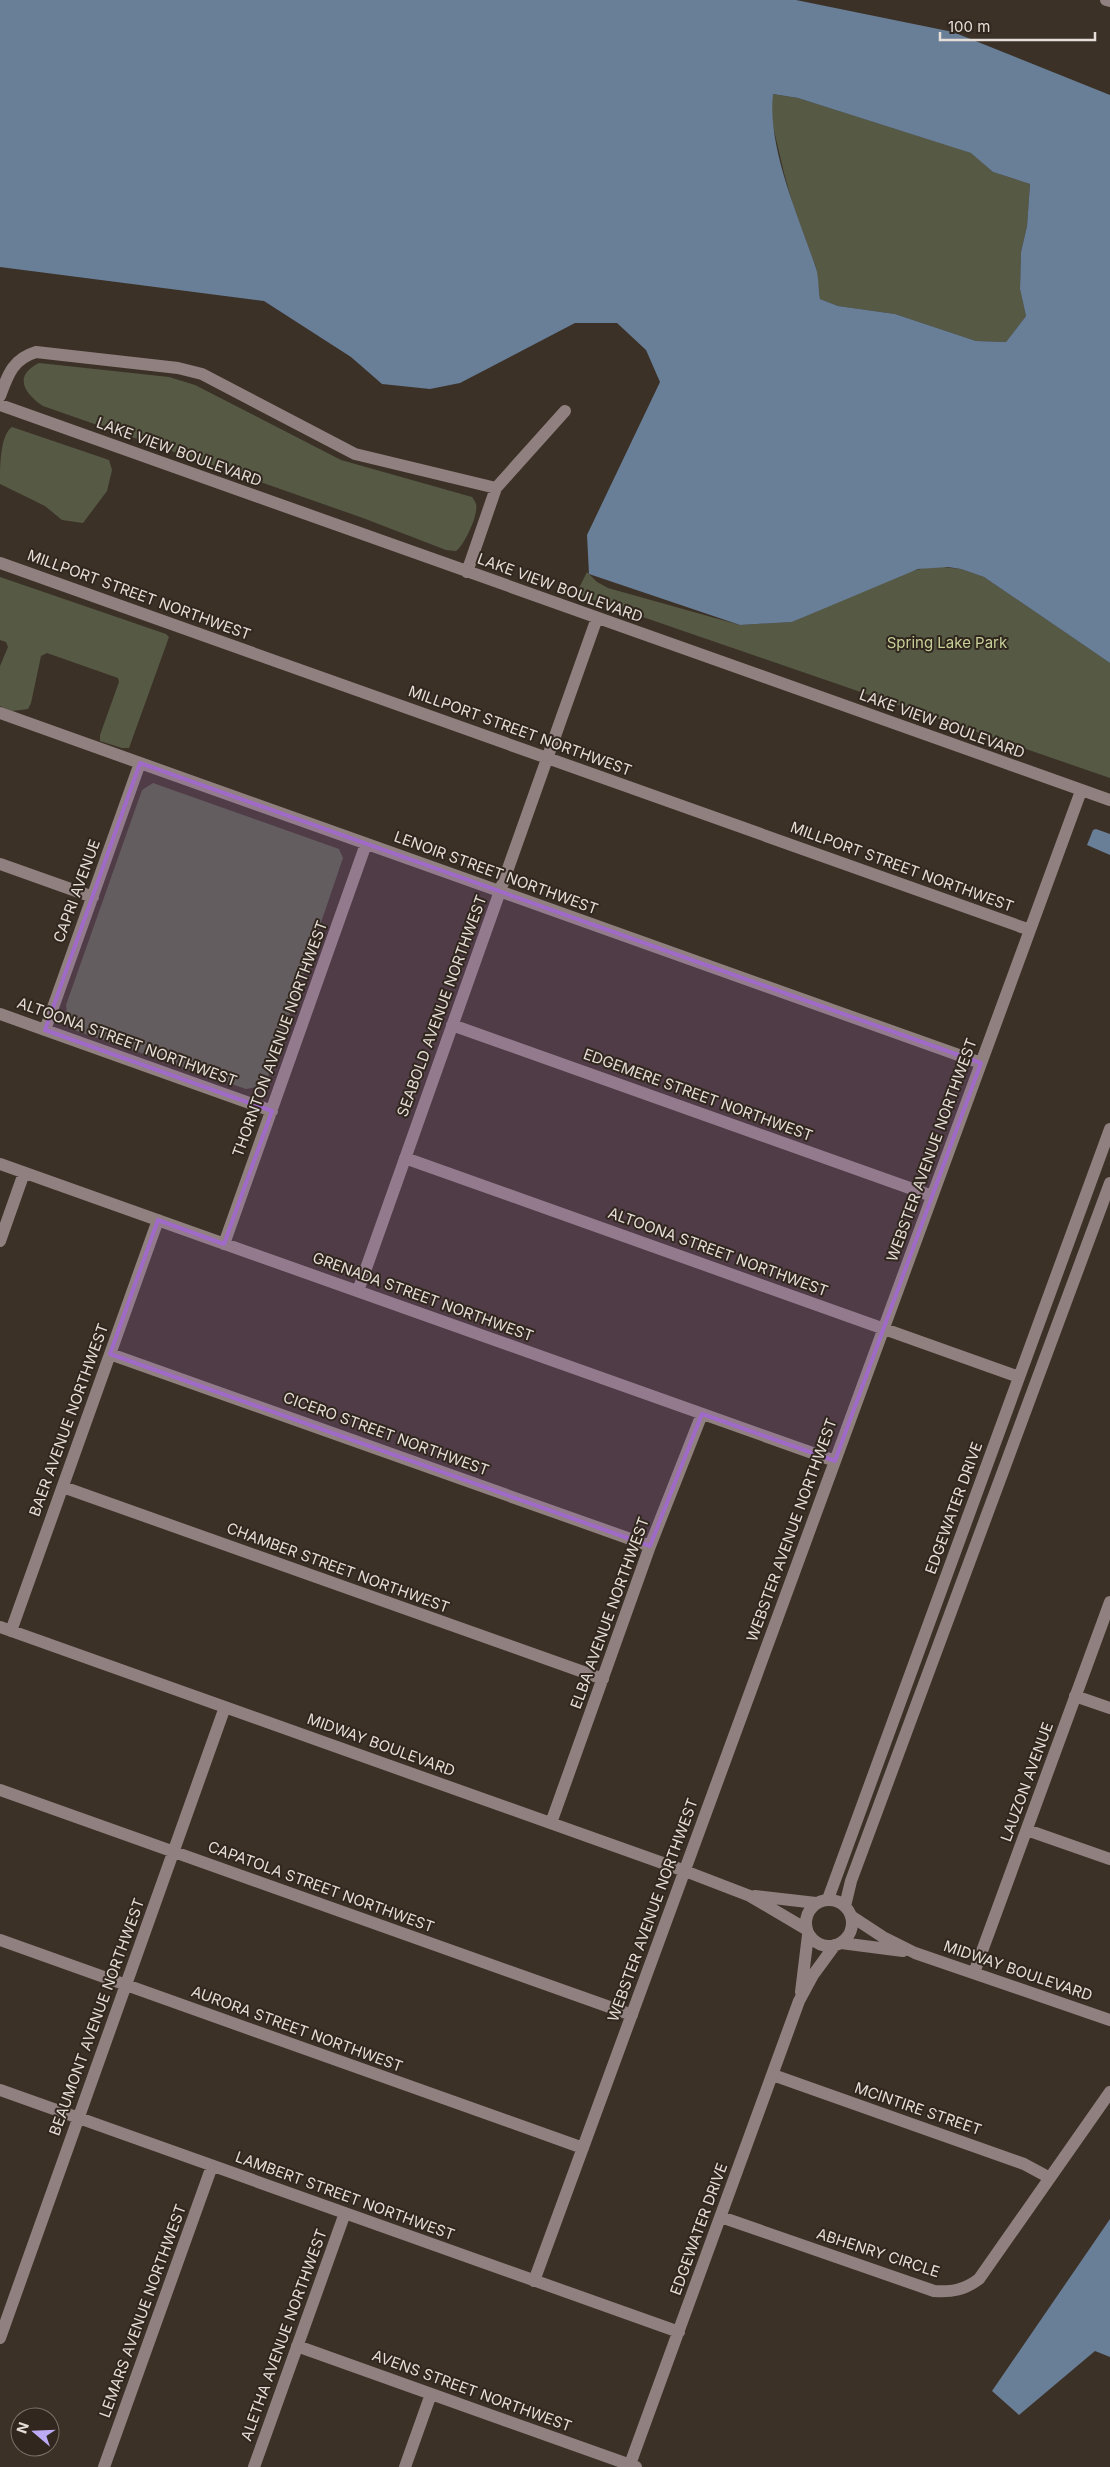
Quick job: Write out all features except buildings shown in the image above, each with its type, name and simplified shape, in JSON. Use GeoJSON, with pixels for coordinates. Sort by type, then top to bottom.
{"type":"FeatureCollection","features":[{"type":"Feature","properties":{"kind":"street"},"geometry":{"type":"LineString","coordinates":[[1106,0],[1110,1]]}},
{"type":"Feature","properties":{"kind":"street"},"geometry":{"type":"LineString","coordinates":[[0,396],[14,364],[24,356],[36,352],[178,368],[202,374],[355,454],[496,488]]}},
{"type":"Feature","properties":{"kind":"street","name":"LAKE VIEW BOULEVARD"},"geometry":{"type":"LineString","coordinates":[[0,405],[1110,800]]}},
{"type":"Feature","properties":{"kind":"street"},"geometry":{"type":"LineString","coordinates":[[467,572],[496,488],[565,411]]}},
{"type":"Feature","properties":{"kind":"street","name":"MILLPORT STREET NORTHWEST"},"geometry":{"type":"LineString","coordinates":[[0,563],[1030,930]]}},
{"type":"Feature","properties":{"kind":"street","name":"SEABOLD AVENUE NORTHWEST"},"geometry":{"type":"LineString","coordinates":[[358,1291],[597,618]]}},
{"type":"Feature","properties":{"kind":"street","name":"LENOIR STREET NORTHWEST"},"geometry":{"type":"LineString","coordinates":[[0,714],[981,1063]]}},
{"type":"Feature","properties":{"kind":"street","name":"CAPRI AVENUE"},"geometry":{"type":"LineString","coordinates":[[45,1030],[140,763]]}},
{"type":"Feature","properties":{"kind":"street","name":"WEBSTER AVENUE NORTHWEST"},"geometry":{"type":"LineString","coordinates":[[534,2280],[1081,790]]}},
{"type":"Feature","properties":{"kind":"street","name":"THORNTON AVENUE NORTHWEST"},"geometry":{"type":"LineString","coordinates":[[224,1244],[366,844]]}},
{"type":"Feature","properties":{"kind":"street"},"geometry":{"type":"LineString","coordinates":[[0,864],[92,897]]}},
{"type":"Feature","properties":{"kind":"street","name":"ALTOONA STREET NORTHWEST"},"geometry":{"type":"LineString","coordinates":[[0,1014],[272,1111]]}},
{"type":"Feature","properties":{"kind":"street","name":"EDGEMERE STREET NORTHWEST"},"geometry":{"type":"LineString","coordinates":[[452,1025],[932,1196]]}},
{"type":"Feature","properties":{"kind":"street","name":"EDGEWATER DRIVE"},"geometry":{"type":"LineString","coordinates":[[822,1901],[1019,1377],[1110,1128]]}},
{"type":"Feature","properties":{"kind":"street","name":"ALTOONA STREET NORTHWEST"},"geometry":{"type":"LineString","coordinates":[[405,1158],[1019,1377]]}},
{"type":"Feature","properties":{"kind":"street","name":"GRENADA STREET NORTHWEST"},"geometry":{"type":"LineString","coordinates":[[0,1164],[835,1461]]}},
{"type":"Feature","properties":{"kind":"street"},"geometry":{"type":"LineString","coordinates":[[0,1241],[24,1173]]}},
{"type":"Feature","properties":{"kind":"street"},"geometry":{"type":"LineString","coordinates":[[848,1911],[822,1901],[808,1912],[807,1932],[817,1944],[838,1944],[852,1928],[848,1911],[851,1881],[1106,1208],[1110,1183]]}},
{"type":"Feature","properties":{"kind":"street","name":"BAER AVENUE NORTHWEST"},"geometry":{"type":"LineString","coordinates":[[6,1629],[63,1487],[158,1220]]}},
{"type":"Feature","properties":{"kind":"street","name":"CICERO STREET NORTHWEST"},"geometry":{"type":"LineString","coordinates":[[110,1354],[650,1546]]}},
{"type":"Feature","properties":{"kind":"street","name":"ELBA AVENUE NORTHWEST"},"geometry":{"type":"LineString","coordinates":[[551,1824],[650,1546],[702,1414]]}},
{"type":"Feature","properties":{"kind":"street","name":"CHAMBER STREET NORTHWEST"},"geometry":{"type":"LineString","coordinates":[[63,1487],[603,1679]]}},
{"type":"Feature","properties":{"kind":"street","name":"LAUZON AVENUE"},"geometry":{"type":"LineString","coordinates":[[974,1973],[1110,1602]]}},
{"type":"Feature","properties":{"kind":"street","name":"MIDWAY BOULEVARD"},"geometry":{"type":"LineString","coordinates":[[6,1629],[685,1871],[750,1896],[807,1932]]}},
{"type":"Feature","properties":{"kind":"street"},"geometry":{"type":"LineString","coordinates":[[1075,1696],[1110,1708]]}},
{"type":"Feature","properties":{"kind":"street","name":"BEAUMONT AVENUE NORTHWEST"},"geometry":{"type":"LineString","coordinates":[[0,2338],[224,1707]]}},
{"type":"Feature","properties":{"kind":"street","name":"CAPATOLA STREET NORTHWEST"},"geometry":{"type":"LineString","coordinates":[[0,1790],[632,2015]]}},
{"type":"Feature","properties":{"kind":"street"},"geometry":{"type":"LineString","coordinates":[[1026,1830],[1110,1859]]}},
{"type":"Feature","properties":{"kind":"street","name":"MIDWAY BOULEVARD"},"geometry":{"type":"LineString","coordinates":[[750,1896],[822,1901]]}},
{"type":"Feature","properties":{"kind":"street","name":"MIDWAY BOULEVARD"},"geometry":{"type":"LineString","coordinates":[[848,1911],[883,1937],[915,1953],[1110,2020]]}},
{"type":"Feature","properties":{"kind":"street","name":"EDGEWATER DRIVE"},"geometry":{"type":"LineString","coordinates":[[799,2002],[807,1932]]}},
{"type":"Feature","properties":{"kind":"street","name":"AURORA STREET NORTHWEST"},"geometry":{"type":"LineString","coordinates":[[0,1940],[583,2148]]}},
{"type":"Feature","properties":{"kind":"street","name":"EDGEWATER DRIVE"},"geometry":{"type":"LineString","coordinates":[[632,2466],[799,2002],[814,1975],[838,1944]]}},
{"type":"Feature","properties":{"kind":"street","name":"MIDWAY BOULEVARD"},"geometry":{"type":"LineString","coordinates":[[838,1944],[915,1953]]}},
{"type":"Feature","properties":{"kind":"street","name":"MCINTIRE STREET"},"geometry":{"type":"LineString","coordinates":[[773,2075],[1024,2164],[1050,2178]]}},
{"type":"Feature","properties":{"kind":"street","name":"LAMBERT STREET NORTHWEST"},"geometry":{"type":"LineString","coordinates":[[0,2090],[679,2332]]}},
{"type":"Feature","properties":{"kind":"street","name":"ABHENRY CIRCLE"},"geometry":{"type":"LineString","coordinates":[[721,2217],[934,2291],[950,2292],[966,2288],[979,2279],[1110,2092]]}},
{"type":"Feature","properties":{"kind":"street","name":"LEMARS AVENUE NORTHWEST"},"geometry":{"type":"LineString","coordinates":[[104,2467],[212,2166]]}},
{"type":"Feature","properties":{"kind":"street","name":"ALETHA AVENUE NORTHWEST"},"geometry":{"type":"LineString","coordinates":[[254,2467],[345,2213]]}},
{"type":"Feature","properties":{"kind":"street","name":"AVENS STREET NORTHWEST"},"geometry":{"type":"LineString","coordinates":[[297,2346],[632,2466]]}},
{"type":"Feature","properties":{"kind":"street"},"geometry":{"type":"LineString","coordinates":[[405,2467],[431,2394]]}},
{"type":"Feature","properties":{"kind":"highlighted area"},"geometry":{"type":"Polygon","coordinates":[[[140,763],[981,1063],[835,1461],[702,1414],[650,1546],[110,1354],[158,1220],[224,1244],[272,1111],[45,1030],[140,763]]]}},
{"type":"Feature","properties":{"kind":"green space"},"geometry":{"type":"Polygon","coordinates":[[[772,94],[798,98],[972,153],[993,172],[1030,184],[1027,226],[1021,252],[1020,289],[1026,316],[1006,342],[976,341],[895,314],[838,306],[820,299],[816,267],[794,209],[772,122],[772,94]]]}},
{"type":"Feature","properties":{"kind":"green space"},"geometry":{"type":"Polygon","coordinates":[[[39,363],[169,377],[195,385],[341,460],[472,497],[476,503],[473,522],[467,537],[459,548],[456,551],[446,550],[363,518],[43,406],[31,396],[24,384],[26,373],[39,363]]]}},
{"type":"Feature","properties":{"kind":"green space"},"geometry":{"type":"Polygon","coordinates":[[[12,427],[109,460],[112,470],[107,491],[83,523],[62,520],[45,506],[0,484],[3,444],[8,431],[12,427]]]}},
{"type":"Feature","properties":{"kind":"green space","name":"Spring Lake Park"},"geometry":{"type":"Polygon","coordinates":[[[933,566],[961,569],[984,577],[1110,663],[1110,778],[576,594],[587,572],[597,582],[608,588],[740,625],[792,622],[904,573],[933,566]]]}},
{"type":"Feature","properties":{"kind":"green space"},"geometry":{"type":"Polygon","coordinates":[[[0,577],[166,634],[169,637],[129,748],[122,748],[100,741],[100,735],[119,682],[118,678],[47,653],[41,656],[28,709],[12,711],[0,706],[0,666],[8,647],[6,642],[0,640],[0,577]]]}},
{"type":"Feature","properties":{"kind":"green space"},"geometry":{"type":"Polygon","coordinates":[[[153,783],[339,849],[343,858],[268,1078],[258,1087],[246,1089],[74,1030],[68,1024],[66,1005],[142,790],[153,783]]]}},
{"type":"Feature","properties":{"kind":"water"},"geometry":{"type":"Polygon","coordinates":[[[0,0],[796,0],[953,32],[1110,95],[1110,663],[984,577],[961,569],[948,567],[918,569],[792,622],[740,625],[589,574],[587,535],[660,382],[646,350],[617,323],[575,323],[460,383],[430,389],[382,384],[351,357],[264,301],[0,267],[0,0]],[[773,94],[772,114],[779,158],[785,181],[816,269],[820,299],[838,306],[895,314],[976,341],[1006,342],[1026,316],[1020,289],[1021,252],[1027,226],[1030,184],[993,172],[971,153],[798,98],[773,94]]]}},
{"type":"Feature","properties":{"kind":"water"},"geometry":{"type":"Polygon","coordinates":[[[1096,829],[1110,834],[1110,855],[1087,845],[1093,830],[1096,829]]]}},
{"type":"Feature","properties":{"kind":"water"},"geometry":{"type":"Polygon","coordinates":[[[1110,2219],[1110,2357],[1095,2351],[1019,2415],[992,2391],[1110,2219]]]}}]}
